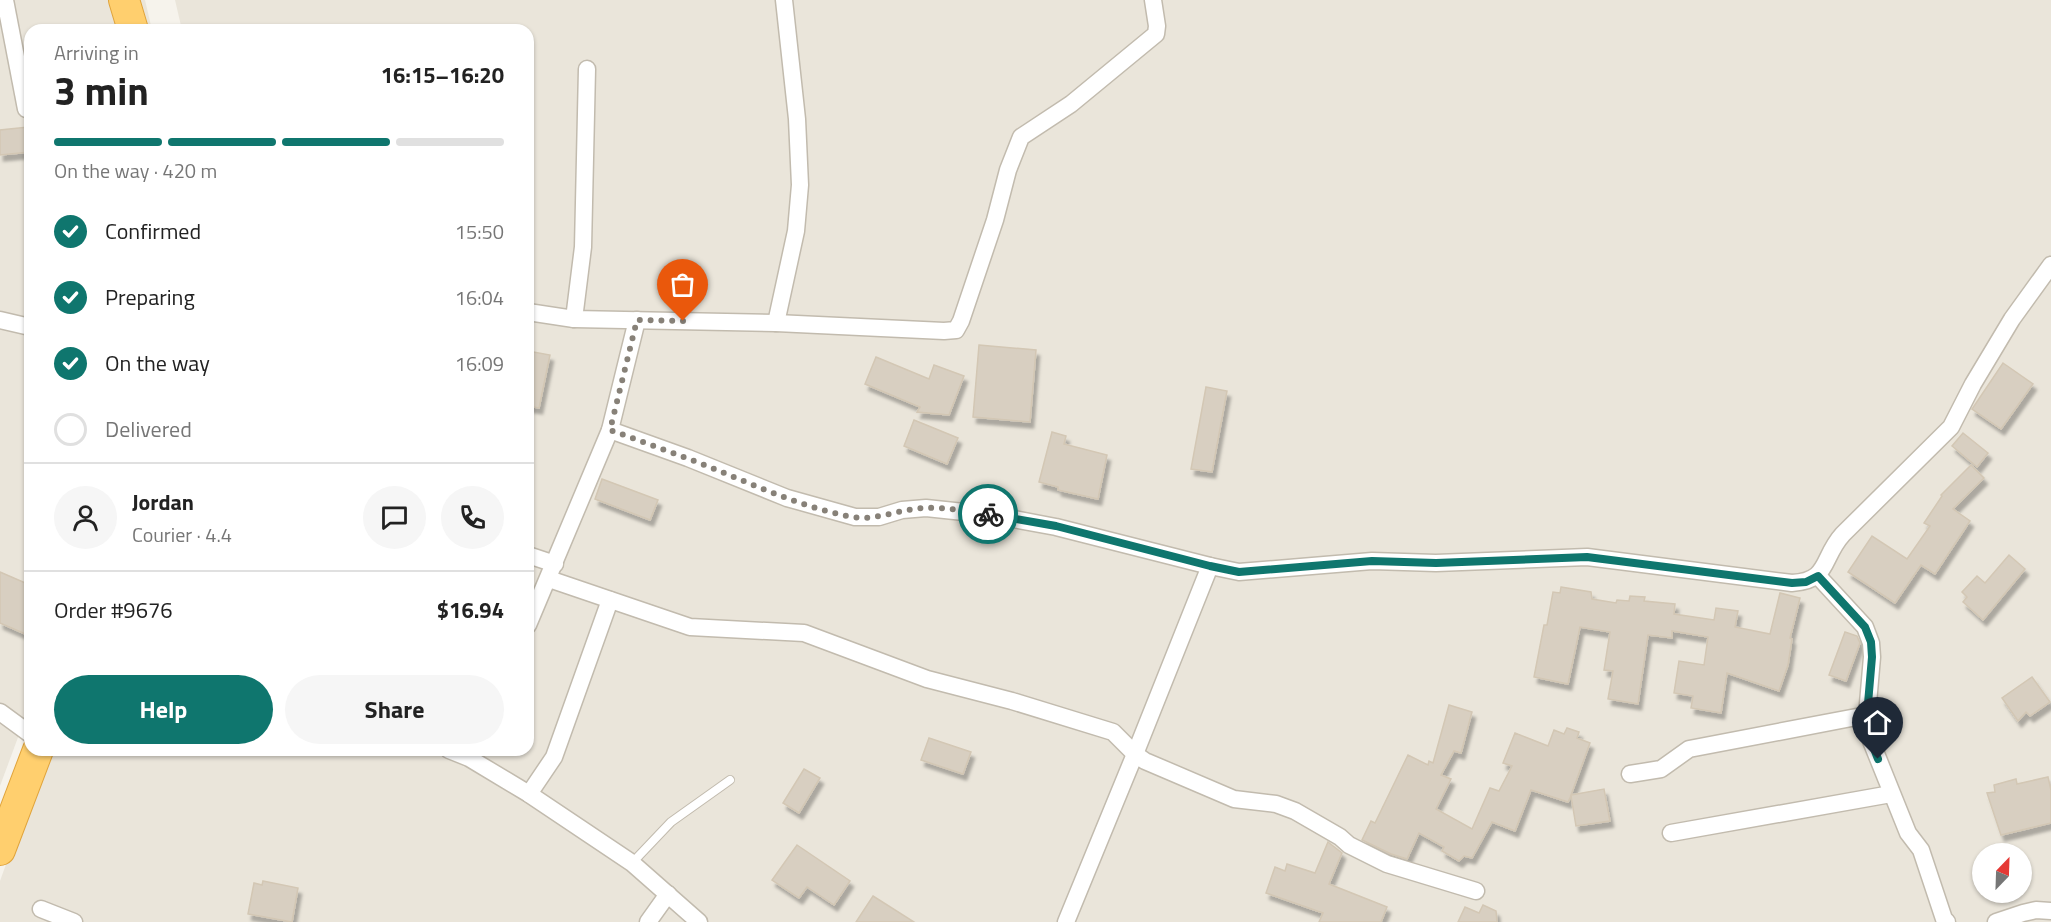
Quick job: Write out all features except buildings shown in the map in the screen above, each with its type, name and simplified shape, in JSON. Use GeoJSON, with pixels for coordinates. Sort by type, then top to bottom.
{"type":"FeatureCollection","features":[{"type":"Feature","properties":{"kind":"highway"},"geometry":{"type":"LineString","coordinates":[[124,0],[131,24]]}},
{"type":"Feature","properties":{"kind":"highway"},"geometry":{"type":"LineString","coordinates":[[0,850],[36,756]]}},
{"type":"Feature","properties":{"kind":"street"},"geometry":{"type":"LineString","coordinates":[[5,0],[24,99]]}},
{"type":"Feature","properties":{"kind":"street"},"geometry":{"type":"LineString","coordinates":[[776,323],[796,231],[800,185],[797,119],[784,0]]}},
{"type":"Feature","properties":{"kind":"street"},"geometry":{"type":"LineString","coordinates":[[534,313],[574,319],[776,323],[956,330],[962,321],[995,220],[1008,170],[1021,137],[1071,104],[1156,34],[1153,0]]}},
{"type":"Feature","properties":{"kind":"street"},"geometry":{"type":"LineString","coordinates":[[574,319],[583,247],[587,69]]}},
{"type":"Feature","properties":{"kind":"street"},"geometry":{"type":"LineString","coordinates":[[610,430],[688,458],[787,498],[846,515],[879,517],[902,510],[926,508],[992,515],[1056,526],[1239,572],[1372,561],[1436,563],[1587,557],[1792,583],[1806,582],[1818,576],[1834,545],[1951,427],[1973,384],[2012,319],[2051,265]]}},
{"type":"Feature","properties":{"kind":"street"},"geometry":{"type":"LineString","coordinates":[[0,320],[24,325]]}},
{"type":"Feature","properties":{"kind":"street"},"geometry":{"type":"LineString","coordinates":[[534,612],[610,430],[637,320]]}},
{"type":"Feature","properties":{"kind":"street"},"geometry":{"type":"LineString","coordinates":[[534,559],[552,571],[609,600],[690,627],[804,633],[927,679],[1012,701],[1113,732],[1145,761],[1234,799],[1276,804],[1295,811],[1340,837],[1362,853],[1395,868],[1476,891]]}},
{"type":"Feature","properties":{"kind":"street"},"geometry":{"type":"LineString","coordinates":[[1066,922],[1210,566]]}},
{"type":"Feature","properties":{"kind":"street"},"geometry":{"type":"LineString","coordinates":[[1818,576],[1865,627],[1871,642],[1872,657],[1867,715],[1871,741],[1908,833],[1921,850],[1944,919],[1947,922]]}},
{"type":"Feature","properties":{"kind":"street"},"geometry":{"type":"LineString","coordinates":[[529,794],[554,757],[609,600]]}},
{"type":"Feature","properties":{"kind":"street"},"geometry":{"type":"LineString","coordinates":[[0,712],[24,730]]}},
{"type":"Feature","properties":{"kind":"street"},"geometry":{"type":"LineString","coordinates":[[1630,774],[1660,769],[1689,750],[1867,715]]}},
{"type":"Feature","properties":{"kind":"street"},"geometry":{"type":"LineString","coordinates":[[473,756],[632,862],[699,922]]}},
{"type":"Feature","properties":{"kind":"street"},"geometry":{"type":"LineString","coordinates":[[1671,833],[1891,794]]}},
{"type":"Feature","properties":{"kind":"street"},"geometry":{"type":"LineString","coordinates":[[648,922],[668,894]]}},
{"type":"Feature","properties":{"kind":"street"},"geometry":{"type":"LineString","coordinates":[[41,909],[74,922]]}},
{"type":"Feature","properties":{"kind":"street"},"geometry":{"type":"LineString","coordinates":[[1996,922],[2036,910],[2051,911]]}},
{"type":"Feature","properties":{"kind":"lane"},"geometry":{"type":"LineString","coordinates":[[632,862],[671,822],[730,780]]}},
{"type":"Feature","properties":{"kind":"shaded area"},"geometry":{"type":"Polygon","coordinates":[[[0,0],[145,0],[151,24],[24,24],[24,721],[0,786],[0,0]]]}},
{"type":"Feature","properties":{"kind":"shaded area"},"geometry":{"type":"Polygon","coordinates":[[[175,0],[2051,0],[2051,922],[0,922],[0,881],[45,756],[534,756],[534,24],[181,24],[175,0]]]}},
{"type":"Feature","properties":{"kind":"way so far"},"geometry":{"type":"LineString","coordinates":[[683,321],[637,320],[610,430],[688,458],[787,498],[830,512],[855,517],[879,517],[902,510],[926,508],[988,514]]}},
{"type":"Feature","properties":{"kind":"route"},"geometry":{"type":"LineString","coordinates":[[988,514],[1056,526],[1239,572],[1372,561],[1436,563],[1587,557],[1792,583],[1806,582],[1818,576],[1865,627],[1871,642],[1872,657],[1867,715],[1871,741],[1878,759]]}}]}
